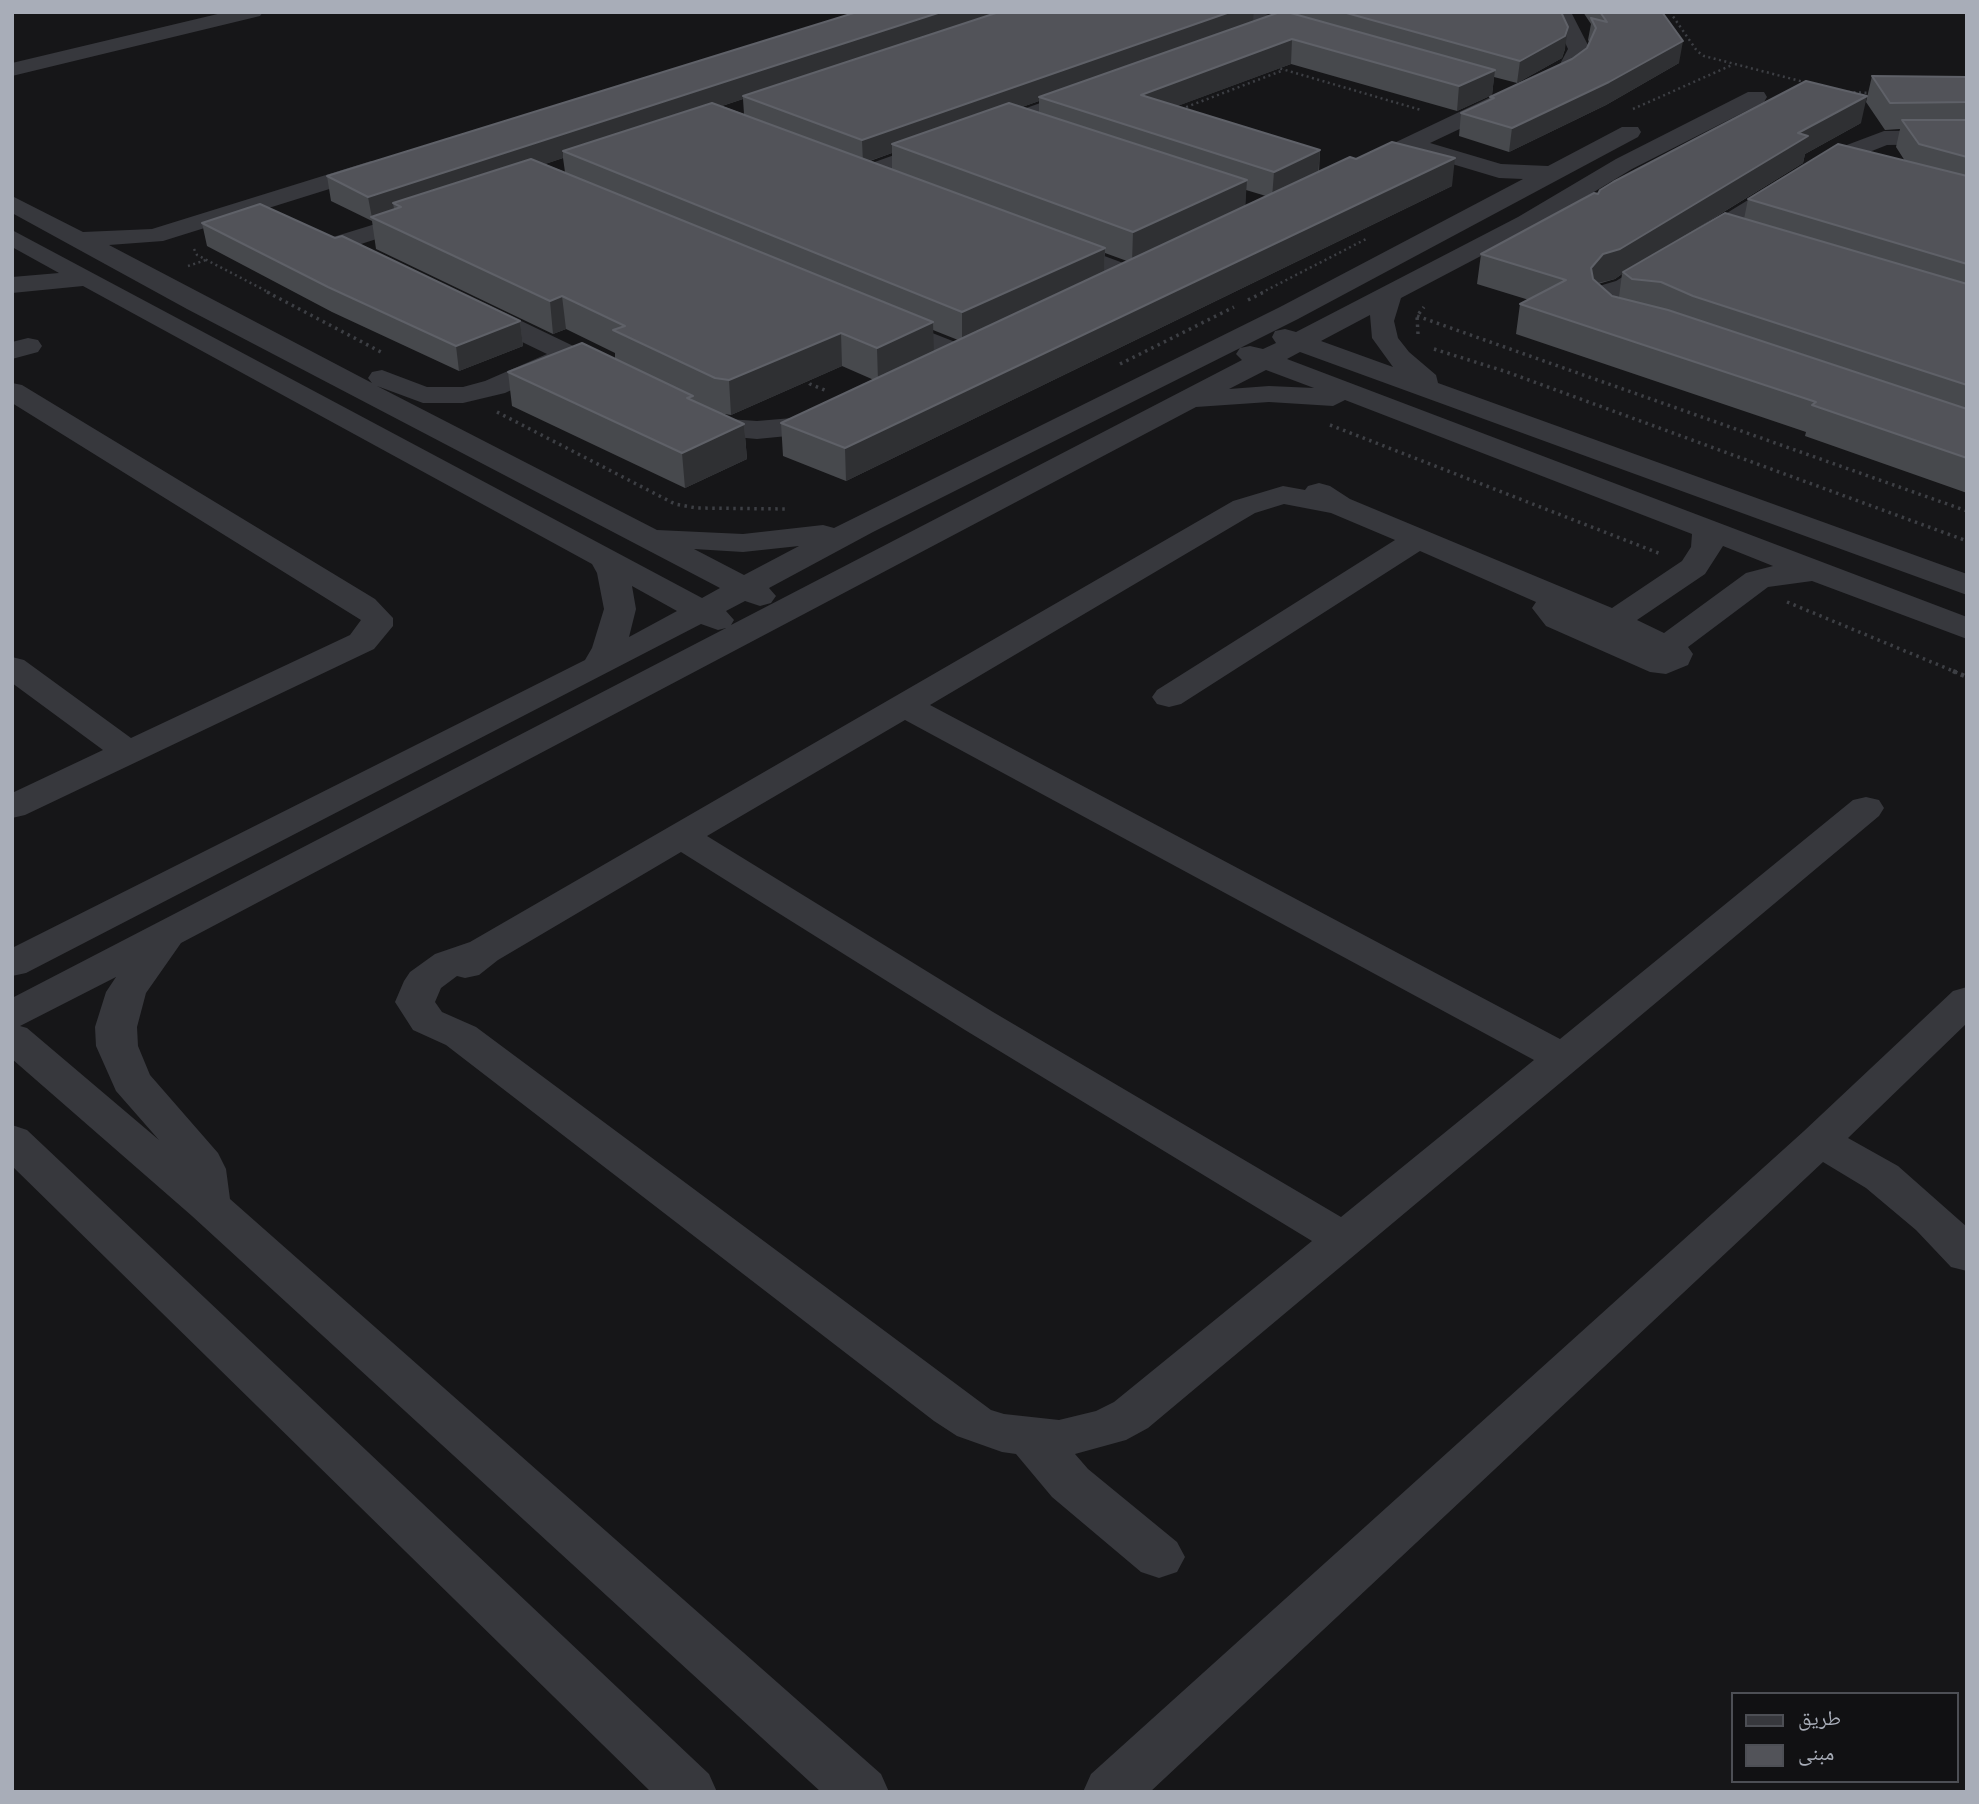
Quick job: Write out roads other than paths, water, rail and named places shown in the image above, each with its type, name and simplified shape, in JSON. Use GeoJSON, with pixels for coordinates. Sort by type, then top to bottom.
{"type":"FeatureCollection","features":[{"type":"Feature","properties":{"kind":"street"},"geometry":{"type":"LineString","coordinates":[[12,70],[253,12]]}},
{"type":"Feature","properties":{"kind":"street"},"geometry":{"type":"LineString","coordinates":[[1236,12],[1330,39]]}},
{"type":"Feature","properties":{"kind":"street"},"geometry":{"type":"LineString","coordinates":[[1344,176],[1560,74],[1574,63],[1580,49],[1562,14],[1536,15]]}},
{"type":"Feature","properties":{"kind":"street"},"geometry":{"type":"LineString","coordinates":[[1247,37],[1280,25]]}},
{"type":"Feature","properties":{"kind":"street"},"geometry":{"type":"LineString","coordinates":[[1481,82],[1519,93]]}},
{"type":"Feature","properties":{"kind":"street"},"geometry":{"type":"LineString","coordinates":[[898,187],[852,170],[1009,122],[1106,87]]}},
{"type":"Feature","properties":{"kind":"street"},"geometry":{"type":"LineString","coordinates":[[12,1015],[1527,222],[1624,163],[1756,97],[1726,87]]}},
{"type":"Feature","properties":{"kind":"street"},"geometry":{"type":"LineString","coordinates":[[12,964],[597,667],[862,525],[1225,345],[1658,118]]}},
{"type":"Feature","properties":{"kind":"street"},"geometry":{"type":"LineString","coordinates":[[1009,122],[1049,135]]}},
{"type":"Feature","properties":{"kind":"street"},"geometry":{"type":"LineString","coordinates":[[1660,328],[1626,308],[1622,300],[1625,286],[1714,229],[1831,159],[1884,138],[1967,137]]}},
{"type":"Feature","properties":{"kind":"street"},"geometry":{"type":"LineString","coordinates":[[1410,146],[1484,173],[1550,173]]}},
{"type":"Feature","properties":{"kind":"street"},"geometry":{"type":"LineString","coordinates":[[1410,146],[1469,155],[1484,173],[1489,206]]}},
{"type":"Feature","properties":{"kind":"street"},"geometry":{"type":"LineString","coordinates":[[79,239],[154,236],[405,158]]}},
{"type":"Feature","properties":{"kind":"street"},"geometry":{"type":"LineString","coordinates":[[1831,159],[1870,170]]}},
{"type":"Feature","properties":{"kind":"street"},"geometry":{"type":"LineString","coordinates":[[12,203],[634,533],[787,610]]}},
{"type":"Feature","properties":{"kind":"street"},"geometry":{"type":"LineString","coordinates":[[376,261],[329,239],[445,209]]}},
{"type":"Feature","properties":{"kind":"street"},"geometry":{"type":"LineString","coordinates":[[1714,229],[1749,240]]}},
{"type":"Feature","properties":{"kind":"street"},"geometry":{"type":"LineString","coordinates":[[126,264],[136,250],[154,236]]}},
{"type":"Feature","properties":{"kind":"street"},"geometry":{"type":"LineString","coordinates":[[1028,236],[1133,275]]}},
{"type":"Feature","properties":{"kind":"street"},"geometry":{"type":"LineString","coordinates":[[12,237],[603,556],[740,633]]}},
{"type":"Feature","properties":{"kind":"street"},"geometry":{"type":"LineString","coordinates":[[12,285],[36,267],[43,254]]}},
{"type":"Feature","properties":{"kind":"street"},"geometry":{"type":"LineString","coordinates":[[1098,291],[1158,263]]}},
{"type":"Feature","properties":{"kind":"street"},"geometry":{"type":"LineString","coordinates":[[12,285],[84,278]]}},
{"type":"Feature","properties":{"kind":"street"},"geometry":{"type":"LineString","coordinates":[[158,282],[199,284],[403,389],[424,395],[463,395],[495,387],[568,355]]}},
{"type":"Feature","properties":{"kind":"street"},"geometry":{"type":"LineString","coordinates":[[1389,294],[1381,321],[1385,338],[1390,348],[1425,379],[1434,391]]}},
{"type":"Feature","properties":{"kind":"street"},"geometry":{"type":"LineString","coordinates":[[450,298],[627,383]]}},
{"type":"Feature","properties":{"kind":"street"},"geometry":{"type":"LineString","coordinates":[[863,314],[974,350],[928,371]]}},
{"type":"Feature","properties":{"kind":"street"},"geometry":{"type":"LineString","coordinates":[[1260,327],[1967,585]]}},
{"type":"Feature","properties":{"kind":"street"},"geometry":{"type":"LineString","coordinates":[[1225,345],[1967,629]]}},
{"type":"Feature","properties":{"kind":"street"},"geometry":{"type":"LineString","coordinates":[[12,391],[364,606],[377,618],[377,626],[362,642],[12,807]]}},
{"type":"Feature","properties":{"kind":"street"},"geometry":{"type":"LineString","coordinates":[[1168,410],[1206,400],[1269,394],[1329,397],[1389,406]]}},
{"type":"Feature","properties":{"kind":"street"},"geometry":{"type":"LineString","coordinates":[[674,406],[733,437],[759,440],[798,435],[859,404]]}},
{"type":"Feature","properties":{"kind":"street"},"geometry":{"type":"LineString","coordinates":[[1707,528],[1707,547],[1690,570],[1589,611],[1550,605],[1548,612],[1552,616],[1650,662],[1666,664],[1676,658],[1676,654],[1666,647],[1589,611],[1339,505],[1283,495],[1244,506],[484,951],[449,963],[424,981],[417,992],[415,1002],[426,1021],[461,1036],[974,1423],[1002,1433],[1032,1438],[1084,1435],[1131,1415],[1866,807]]}},
{"type":"Feature","properties":{"kind":"street"},"geometry":{"type":"LineString","coordinates":[[634,533],[686,541],[743,543],[805,538],[862,525]]}},
{"type":"Feature","properties":{"kind":"street"},"geometry":{"type":"LineString","coordinates":[[1169,698],[1418,539]]}},
{"type":"Feature","properties":{"kind":"street"},"geometry":{"type":"LineString","coordinates":[[597,667],[609,648],[620,609],[613,573],[603,556]]}},
{"type":"Feature","properties":{"kind":"street"},"geometry":{"type":"LineString","coordinates":[[1666,647],[1747,586],[1774,575],[1814,570]]}},
{"type":"Feature","properties":{"kind":"street"},"geometry":{"type":"LineString","coordinates":[[12,667],[128,752]]}},
{"type":"Feature","properties":{"kind":"street"},"geometry":{"type":"LineString","coordinates":[[904,705],[1564,1058]]}},
{"type":"Feature","properties":{"kind":"street"},"geometry":{"type":"LineString","coordinates":[[681,836],[968,1014],[1344,1240]]}},
{"type":"Feature","properties":{"kind":"street"},"geometry":{"type":"LineString","coordinates":[[172,930],[126,992],[116,1027],[117,1046],[121,1064],[131,1081],[196,1153],[204,1168],[208,1205]]}},
{"type":"Feature","properties":{"kind":"street"},"geometry":{"type":"LineString","coordinates":[[1111,1792],[1819,1140],[1967,1000]]}},
{"type":"Feature","properties":{"kind":"street"},"geometry":{"type":"LineString","coordinates":[[12,1037],[208,1205],[861,1792]]}},
{"type":"Feature","properties":{"kind":"street"},"geometry":{"type":"LineString","coordinates":[[1819,1140],[1882,1177],[1933,1219],[1967,1255]]}},
{"type":"Feature","properties":{"kind":"street"},"geometry":{"type":"LineString","coordinates":[[19,1152],[689,1792]]}},
{"type":"Feature","properties":{"kind":"street"},"geometry":{"type":"LineString","coordinates":[[1032,1438],[1070,1483],[1159,1557]]}}]}
